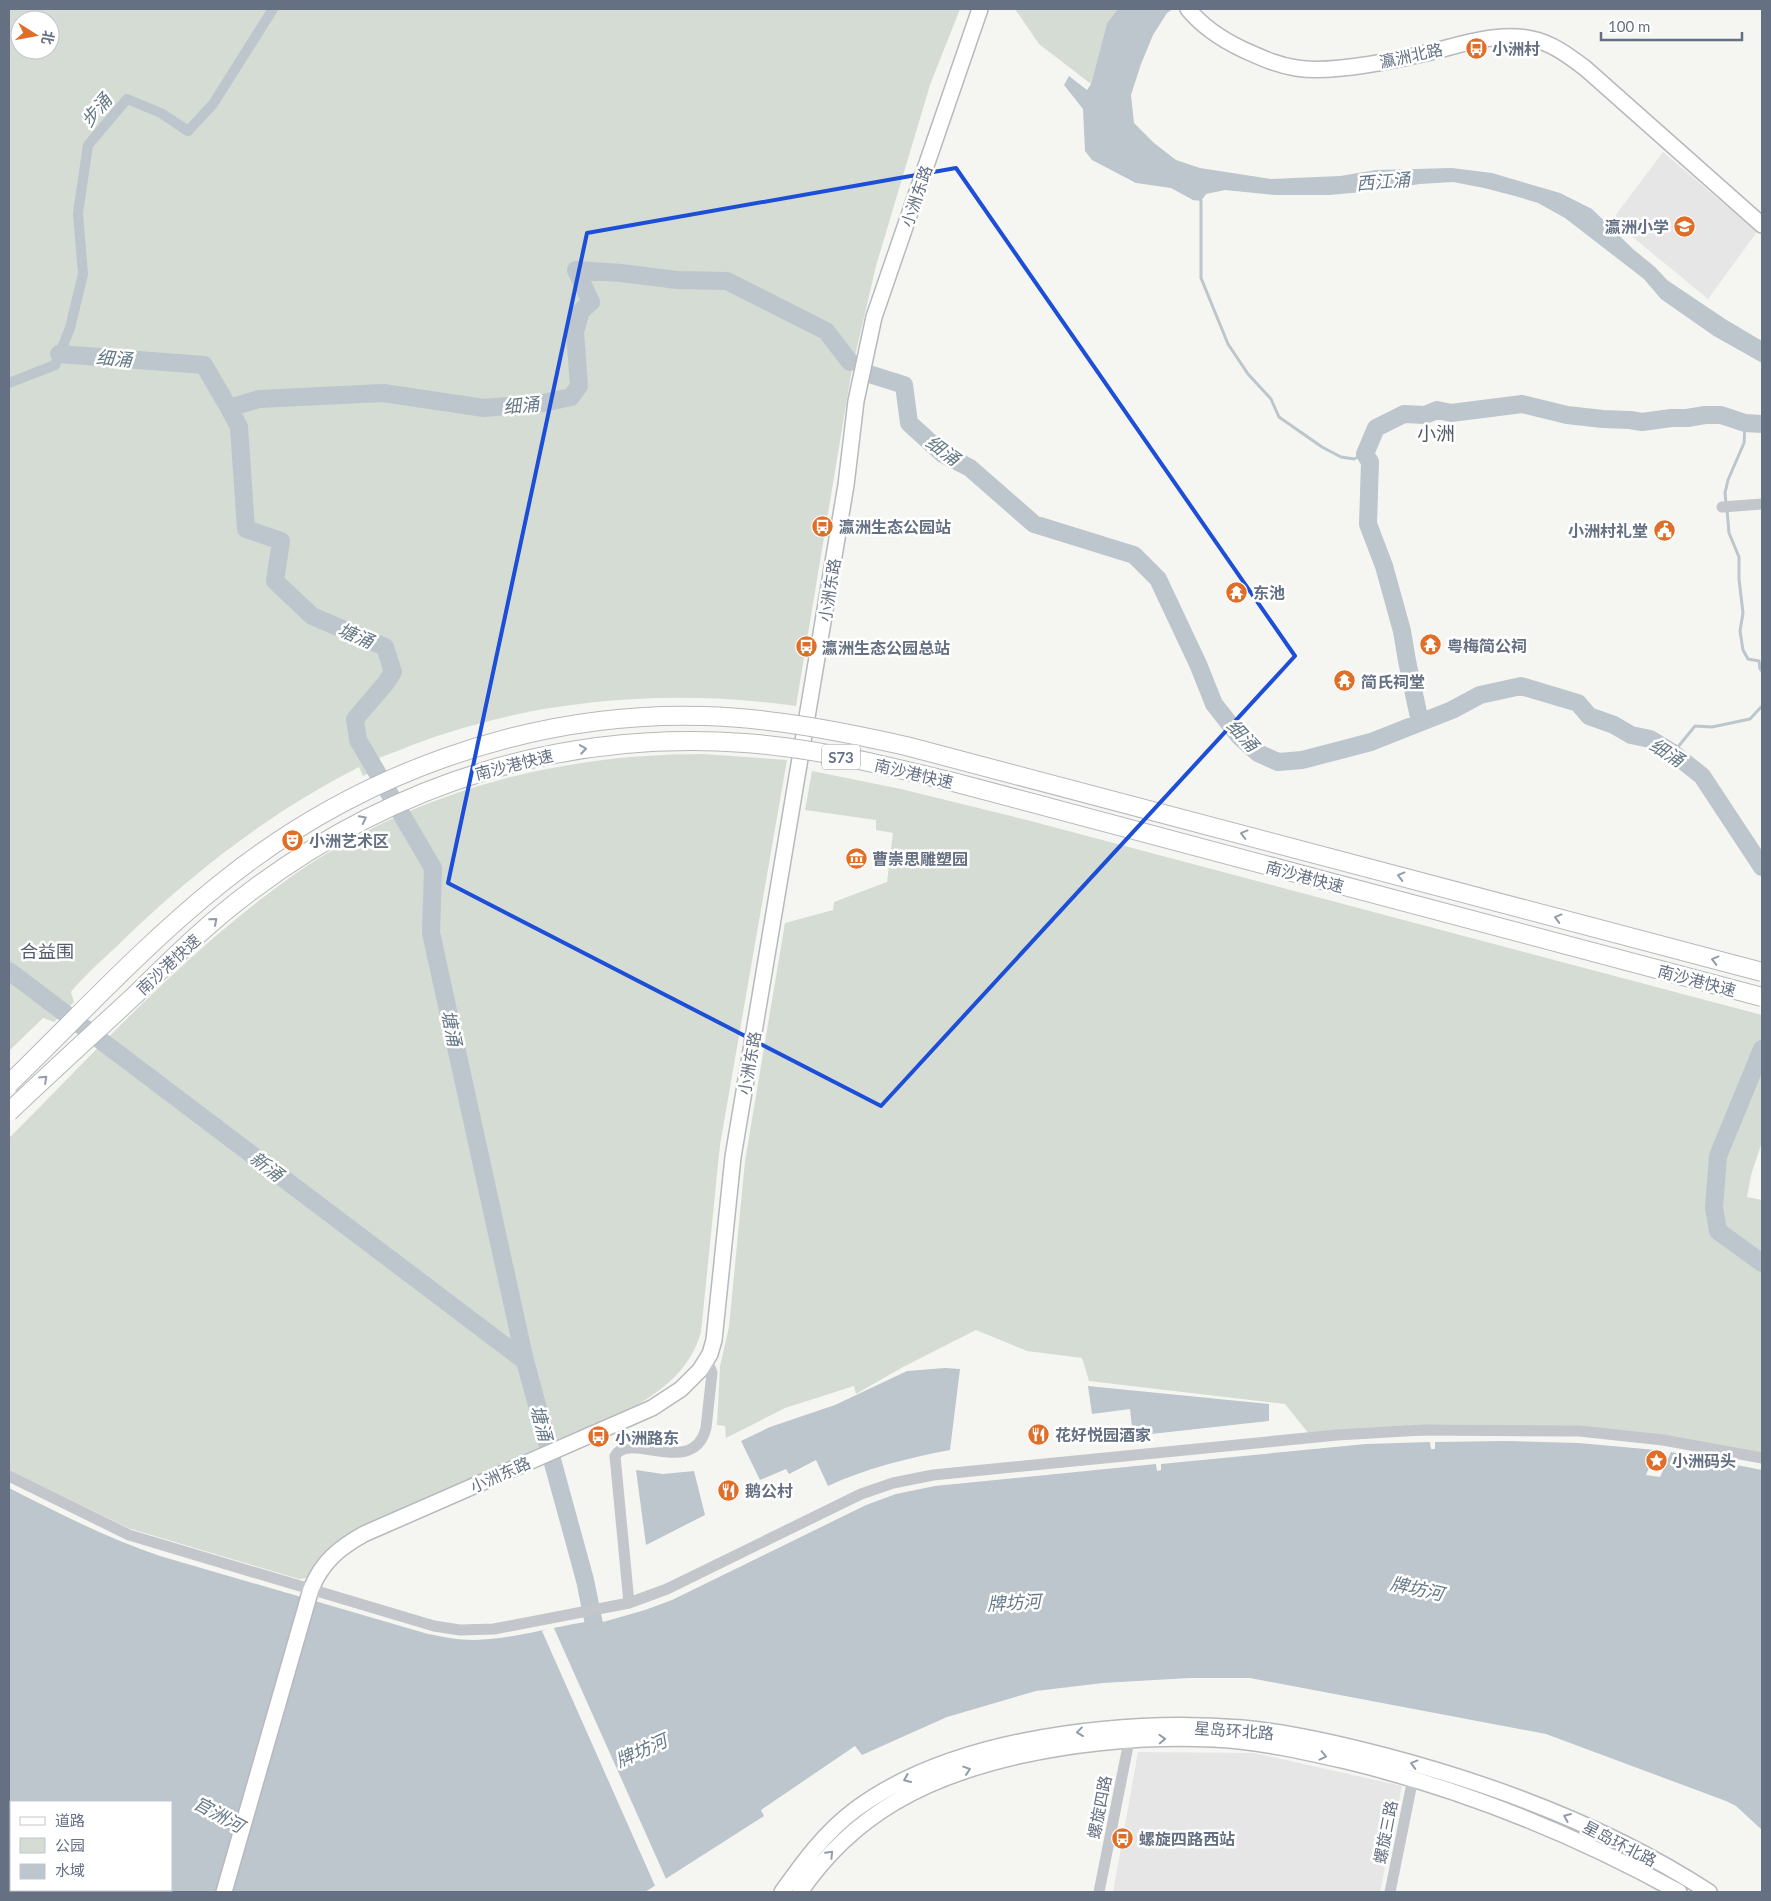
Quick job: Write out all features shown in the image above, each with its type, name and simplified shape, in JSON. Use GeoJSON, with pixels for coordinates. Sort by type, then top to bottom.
{"type":"FeatureCollection","features":[{"type":"Feature","properties":{"kind":"highway","name":"南沙港快速"},"geometry":{"type":"LineString","coordinates":[[9,1084],[161,936],[212,891],[251,860],[319,816],[385,781],[481,746],[522,735],[575,725],[641,717],[704,716],[772,721],[819,728],[898,744],[958,758],[1762,972]]}},
{"type":"Feature","properties":{"kind":"highway","name":"南沙港快速"},"geometry":{"type":"LineString","coordinates":[[9,1112],[218,917],[272,875],[332,836],[366,817],[414,796],[504,764],[575,750],[638,743],[709,741],[748,743],[833,755],[878,765],[966,786],[1762,998]]}},
{"type":"Feature","properties":{"kind":"main road","name":"小洲东路"},"geometry":{"type":"LineString","coordinates":[[224,1892],[310,1594],[325,1563],[348,1542],[663,1402],[695,1376],[707,1360],[713,1347],[733,1157],[846,485],[860,379],[879,300],[980,9]]}},
{"type":"Feature","properties":{"kind":"main road","name":"瀛洲北路"},"geometry":{"type":"LineString","coordinates":[[1189,10],[1199,22],[1231,44],[1268,61],[1297,68],[1324,68],[1367,64],[1504,37],[1534,39],[1548,44],[1568,55],[1585,68],[1762,225]]}},
{"type":"Feature","properties":{"kind":"main road","name":"星岛环北路"},"geometry":{"type":"LineString","coordinates":[[800,1892],[810,1885],[834,1849],[883,1809],[931,1784],[982,1765],[1081,1745],[1160,1726],[1245,1728],[1335,1743],[1492,1787],[1614,1838],[1708,1892]]}},
{"type":"Feature","properties":{"kind":"main road","name":"星岛环北路"},"geometry":{"type":"LineString","coordinates":[[782,1892],[804,1859],[837,1825],[855,1810],[894,1784],[954,1760],[1010,1744],[1070,1733],[1215,1739],[1273,1745],[1413,1778],[1521,1816],[1624,1863],[1680,1892]]}},
{"type":"Feature","properties":{"kind":"street"},"geometry":{"type":"LineString","coordinates":[[1722,507],[1762,504]]}},
{"type":"Feature","properties":{"kind":"street"},"geometry":{"type":"LineString","coordinates":[[629,1603],[615,1456],[618,1451],[627,1448],[674,1452],[688,1450],[697,1444],[705,1433],[706,1428],[712,1373],[707,1360]]}},
{"type":"Feature","properties":{"kind":"street"},"geometry":{"type":"LineString","coordinates":[[9,1476],[128,1535],[310,1594],[434,1626],[460,1630],[507,1627],[629,1603],[667,1589],[861,1494],[893,1482],[933,1475],[1394,1431],[1508,1430],[1579,1432],[1663,1440],[1762,1458]]}},
{"type":"Feature","properties":{"kind":"street","name":"螺旋四路"},"geometry":{"type":"LineString","coordinates":[[1099,1892],[1128,1734]]}},
{"type":"Feature","properties":{"kind":"street","name":"螺旋三路"},"geometry":{"type":"LineString","coordinates":[[1390,1892],[1413,1778]]}},
{"type":"Feature","properties":{"kind":"street"},"geometry":{"type":"LineString","coordinates":[[1680,1892],[1688,1879]]}},
{"type":"Feature","properties":{"kind":"highlighted area"},"geometry":{"type":"Polygon","coordinates":[[[956,168],[1295,656],[881,1106],[448,883],[587,233],[956,168]]]}},
{"type":"Feature","properties":{"kind":"shaded area","name":"瀛洲小学"},"geometry":{"type":"Polygon","coordinates":[[[1663,152],[1757,232],[1708,299],[1612,220],[1663,152]]]}},
{"type":"Feature","properties":{"kind":"shaded area"},"geometry":{"type":"Polygon","coordinates":[[[1138,1752],[1254,1753],[1402,1786],[1380,1892],[1113,1892],[1138,1752]]]}},
{"type":"Feature","properties":{"kind":"green space"},"geometry":{"type":"Polygon","coordinates":[[[9,9],[960,9],[930,85],[876,266],[852,369],[796,706],[709,698],[665,698],[578,704],[492,720],[423,741],[379,758],[382,767],[363,776],[359,767],[326,785],[262,825],[201,870],[87,974],[71,992],[74,1002],[54,1022],[43,1018],[9,1051],[9,9]]]}},
{"type":"Feature","properties":{"kind":"green space"},"geometry":{"type":"Polygon","coordinates":[[[1015,9],[1118,9],[1107,23],[1091,84],[1039,44],[1015,9]]]}},
{"type":"Feature","properties":{"kind":"green space"},"geometry":{"type":"Polygon","coordinates":[[[703,754],[787,760],[720,1145],[701,1332],[691,1356],[676,1375],[658,1391],[637,1405],[350,1533],[325,1552],[307,1578],[299,1579],[128,1528],[9,1470],[9,1138],[105,1040],[205,945],[277,887],[325,855],[374,827],[426,804],[479,786],[533,772],[589,762],[646,756],[703,754]]]}},
{"type":"Feature","properties":{"kind":"green space"},"geometry":{"type":"Polygon","coordinates":[[[812,771],[901,789],[1023,819],[1762,1015],[1762,1142],[1751,1175],[1747,1197],[1762,1200],[1762,1455],[1664,1436],[1309,1434],[1285,1404],[1089,1381],[1082,1358],[1027,1351],[976,1330],[903,1367],[856,1394],[854,1386],[785,1408],[726,1438],[725,1426],[717,1425],[720,1366],[729,1327],[745,1161],[785,923],[833,910],[834,902],[887,882],[893,833],[876,830],[876,820],[805,810],[812,771]]]}},
{"type":"Feature","properties":{"kind":"water","name":"西江涌"},"geometry":{"type":"Polygon","coordinates":[[[1118,9],[1173,9],[1167,13],[1153,35],[1131,95],[1134,123],[1154,143],[1176,160],[1200,168],[1271,179],[1340,176],[1376,170],[1452,168],[1492,173],[1560,193],[1592,209],[1667,280],[1762,341],[1762,363],[1714,336],[1661,299],[1644,279],[1565,218],[1538,203],[1515,196],[1453,182],[1329,195],[1275,195],[1225,190],[1206,194],[1201,201],[1193,200],[1171,188],[1136,183],[1092,160],[1085,151],[1083,109],[1064,85],[1069,76],[1087,90],[1091,84],[1107,23],[1118,9]]]}},
{"type":"Feature","properties":{"kind":"water"},"geometry":{"type":"Polygon","coordinates":[[[945,1368],[960,1369],[950,1450],[888,1464],[828,1486],[816,1460],[789,1474],[786,1469],[760,1480],[741,1441],[770,1427],[835,1405],[907,1371],[945,1368]]]}},
{"type":"Feature","properties":{"kind":"water"},"geometry":{"type":"Polygon","coordinates":[[[1088,1386],[1269,1404],[1269,1421],[1133,1436],[1130,1409],[1092,1414],[1088,1386]]]}},
{"type":"Feature","properties":{"kind":"water"},"geometry":{"type":"Polygon","coordinates":[[[1508,1441],[1579,1443],[1656,1450],[1646,1475],[1660,1477],[1671,1452],[1762,1470],[1762,1830],[1736,1806],[1726,1801],[1546,1734],[1250,1678],[1189,1678],[1103,1683],[1036,1691],[947,1717],[862,1755],[855,1746],[761,1810],[764,1816],[645,1892],[9,1892],[9,1488],[64,1516],[160,1556],[428,1634],[474,1640],[519,1635],[593,1621],[594,1600],[598,1618],[603,1622],[645,1610],[672,1600],[866,1505],[896,1494],[935,1486],[1156,1464],[1157,1471],[1161,1470],[1161,1464],[1366,1444],[1430,1442],[1431,1449],[1435,1449],[1435,1442],[1508,1441]]]}},
{"type":"Feature","properties":{"kind":"water"},"geometry":{"type":"Polygon","coordinates":[[[636,1470],[663,1474],[694,1471],[705,1515],[646,1545],[636,1470]]]}},
{"type":"Feature","properties":{"kind":"pier"},"geometry":{"type":"Polygon","coordinates":[[[553,1626],[667,1881],[656,1888],[542,1631],[553,1626]]]}},
{"type":"Feature","properties":{"kind":"waterway","name":"步涌"},"geometry":{"type":"LineString","coordinates":[[9,383],[55,365],[70,328],[83,274],[78,213],[88,145],[127,99],[161,113],[188,131],[213,104],[273,9]]}},
{"type":"Feature","properties":{"kind":"waterway"},"geometry":{"type":"LineString","coordinates":[[1201,201],[1201,278],[1228,344],[1248,374],[1271,399],[1279,417],[1322,447],[1341,457],[1354,459],[1365,454]]}},
{"type":"Feature","properties":{"kind":"waterway","name":"细涌"},"geometry":{"type":"LineString","coordinates":[[59,354],[204,365],[229,408],[259,399],[383,393],[484,408],[543,403],[571,397],[579,386],[575,332],[581,311],[591,302],[576,270],[677,280],[727,281],[826,331],[850,362]]}},
{"type":"Feature","properties":{"kind":"waterway","name":"细涌"},"geometry":{"type":"LineString","coordinates":[[866,373],[904,385],[909,423],[943,454],[970,468],[1034,524],[1134,555],[1158,579],[1198,664],[1214,704],[1239,736],[1258,753],[1278,762],[1302,760],[1371,742],[1452,710],[1480,695],[1521,686],[1578,703],[1589,716],[1614,725],[1631,735],[1650,739],[1673,753],[1702,776],[1762,867]]}},
{"type":"Feature","properties":{"kind":"waterway"},"geometry":{"type":"LineString","coordinates":[[1420,722],[1402,631],[1384,566],[1368,524],[1370,462],[1365,454],[1376,428],[1404,414],[1425,415],[1437,410],[1451,413],[1522,404],[1567,415],[1603,419],[1642,422],[1721,415],[1745,423],[1762,424]]}},
{"type":"Feature","properties":{"kind":"waterway","name":"塘涌"},"geometry":{"type":"LineString","coordinates":[[229,408],[239,427],[246,529],[281,541],[275,581],[312,616],[385,647],[393,672],[355,719],[358,740],[433,868],[431,933],[525,1361],[585,1580],[598,1644]]}},
{"type":"Feature","properties":{"kind":"waterway"},"geometry":{"type":"LineString","coordinates":[[1726,504],[1725,493],[1728,480],[1744,443],[1745,423]]}},
{"type":"Feature","properties":{"kind":"waterway"},"geometry":{"type":"LineString","coordinates":[[1727,510],[1729,533],[1739,557],[1739,579],[1743,613],[1740,631],[1743,650],[1748,659],[1759,661],[1762,671]]}},
{"type":"Feature","properties":{"kind":"waterway"},"geometry":{"type":"LineString","coordinates":[[1673,753],[1695,726],[1712,727],[1750,719],[1762,706]]}},
{"type":"Feature","properties":{"kind":"waterway","name":"新涌"},"geometry":{"type":"LineString","coordinates":[[9,971],[525,1361]]}},
{"type":"Feature","properties":{"kind":"waterway"},"geometry":{"type":"LineString","coordinates":[[1762,1049],[1718,1156],[1714,1208],[1718,1231],[1762,1263]]}},
{"type":"Feature","properties":{"kind":"place","name":"小洲村"},"geometry":{"type":"Point","coordinates":[1476,48]}},
{"type":"Feature","properties":{"kind":"place","name":"瀛洲小学"},"geometry":{"type":"Point","coordinates":[1685,226]}},
{"type":"Feature","properties":{"kind":"place","name":"瀛洲生态公园站"},"geometry":{"type":"Point","coordinates":[823,526]}},
{"type":"Feature","properties":{"kind":"place","name":"小洲村礼堂"},"geometry":{"type":"Point","coordinates":[1664,530]}},
{"type":"Feature","properties":{"kind":"place","name":"东池"},"geometry":{"type":"Point","coordinates":[1237,592]}},
{"type":"Feature","properties":{"kind":"place","name":"粤梅简公祠"},"geometry":{"type":"Point","coordinates":[1431,645]}},
{"type":"Feature","properties":{"kind":"place","name":"瀛洲生态公园总站"},"geometry":{"type":"Point","coordinates":[806,647]}},
{"type":"Feature","properties":{"kind":"place","name":"简氏祠堂"},"geometry":{"type":"Point","coordinates":[1345,681]}},
{"type":"Feature","properties":{"kind":"place","name":"小洲艺术区"},"geometry":{"type":"Point","coordinates":[293,840]}},
{"type":"Feature","properties":{"kind":"place","name":"曹崇思雕塑园"},"geometry":{"type":"Point","coordinates":[856,858]}},
{"type":"Feature","properties":{"kind":"place","name":"花好悦园酒家"},"geometry":{"type":"Point","coordinates":[1039,1434]}},
{"type":"Feature","properties":{"kind":"place","name":"小洲路东"},"geometry":{"type":"Point","coordinates":[599,1437]}},
{"type":"Feature","properties":{"kind":"place","name":"小洲码头"},"geometry":{"type":"Point","coordinates":[1656,1460]}},
{"type":"Feature","properties":{"kind":"place","name":"鹅公村"},"geometry":{"type":"Point","coordinates":[729,1490]}},
{"type":"Feature","properties":{"kind":"place","name":"螺旋四路西站"},"geometry":{"type":"Point","coordinates":[1123,1838]}},
{"type":"Feature","properties":{"kind":"district","name":"小洲"},"geometry":{"type":"Point","coordinates":[1436,432]}},
{"type":"Feature","properties":{"kind":"district","name":"合益围"},"geometry":{"type":"Point","coordinates":[47,951]}},
{"type":"Feature","properties":{"kind":"water label","name":"牌坊河"},"geometry":{"type":"Point","coordinates":[1417,1588]}},
{"type":"Feature","properties":{"kind":"water label","name":"牌坊河"},"geometry":{"type":"Point","coordinates":[1014,1602]}},
{"type":"Feature","properties":{"kind":"water label","name":"牌坊河"},"geometry":{"type":"Point","coordinates":[641,1750]}},
{"type":"Feature","properties":{"kind":"water label","name":"官洲河"},"geometry":{"type":"Point","coordinates":[219,1814]}}]}
